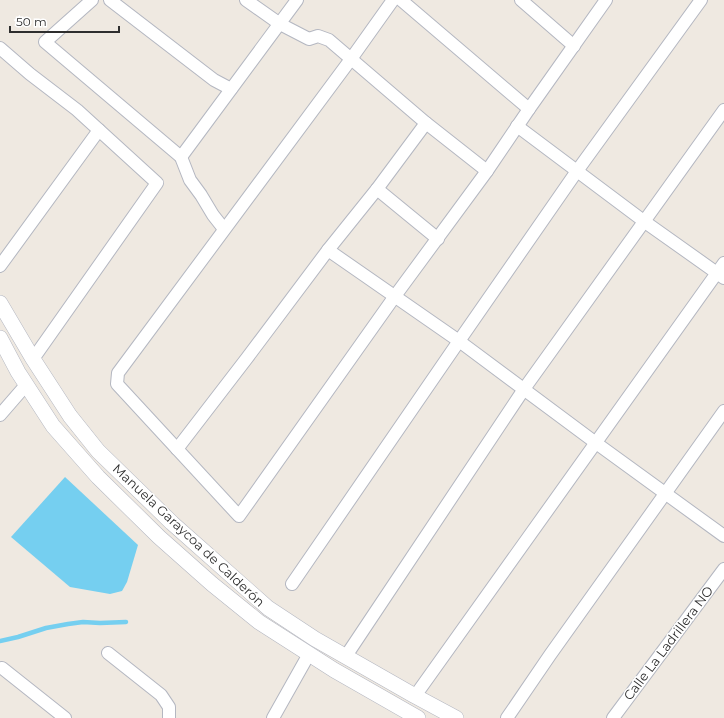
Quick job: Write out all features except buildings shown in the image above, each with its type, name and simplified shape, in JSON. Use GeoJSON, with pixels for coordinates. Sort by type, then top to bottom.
{"type":"FeatureCollection","features":[{"type":"Feature","properties":{"kind":"street"},"geometry":{"type":"LineString","coordinates":[[92,0],[45,42],[181,157],[190,180],[224,229]]}},
{"type":"Feature","properties":{"kind":"street"},"geometry":{"type":"LineString","coordinates":[[110,0],[214,80],[231,89]]}},
{"type":"Feature","properties":{"kind":"street"},"geometry":{"type":"LineString","coordinates":[[246,0],[280,24],[309,39],[318,36],[329,40],[426,123],[487,172]]}},
{"type":"Feature","properties":{"kind":"street"},"geometry":{"type":"LineString","coordinates":[[181,157],[297,0]]}},
{"type":"Feature","properties":{"kind":"street"},"geometry":{"type":"LineString","coordinates":[[393,0],[351,59],[118,373],[117,384],[239,516],[395,296],[487,172],[517,126],[606,0]]}},
{"type":"Feature","properties":{"kind":"street"},"geometry":{"type":"LineString","coordinates":[[401,0],[529,109]]}},
{"type":"Feature","properties":{"kind":"street"},"geometry":{"type":"LineString","coordinates":[[521,0],[574,46]]}},
{"type":"Feature","properties":{"kind":"street"},"geometry":{"type":"LineString","coordinates":[[292,584],[578,171],[701,0]]}},
{"type":"Feature","properties":{"kind":"street"},"geometry":{"type":"LineString","coordinates":[[0,48],[76,110],[157,183],[33,360]]}},
{"type":"Feature","properties":{"kind":"street"},"geometry":{"type":"LineString","coordinates":[[346,656],[524,390],[724,110]]}},
{"type":"Feature","properties":{"kind":"street"},"geometry":{"type":"LineString","coordinates":[[177,449],[328,250],[378,189],[426,123]]}},
{"type":"Feature","properties":{"kind":"street"},"geometry":{"type":"LineString","coordinates":[[415,696],[596,443],[722,272],[645,222],[517,126]]}},
{"type":"Feature","properties":{"kind":"street"},"geometry":{"type":"LineString","coordinates":[[0,266],[99,130]]}},
{"type":"Feature","properties":{"kind":"street"},"geometry":{"type":"LineString","coordinates":[[378,189],[438,239]]}},
{"type":"Feature","properties":{"kind":"street"},"geometry":{"type":"LineString","coordinates":[[328,250],[459,341],[724,536]]}},
{"type":"Feature","properties":{"kind":"street","name":"Manuela Garaycoa de Calderón"},"geometry":{"type":"LineString","coordinates":[[0,303],[33,360],[70,416],[98,451],[172,523],[268,608],[315,639],[456,718]]}},
{"type":"Feature","properties":{"kind":"street","name":"Manuela Garaycoa de Calderón"},"geometry":{"type":"LineString","coordinates":[[0,338],[26,385],[54,426],[98,478],[159,537],[227,597],[259,622],[334,670],[418,718]]}},
{"type":"Feature","properties":{"kind":"street"},"geometry":{"type":"LineString","coordinates":[[0,415],[26,385]]}},
{"type":"Feature","properties":{"kind":"street"},"geometry":{"type":"LineString","coordinates":[[507,718],[550,655],[724,411]]}},
{"type":"Feature","properties":{"kind":"street","name":"Calle La Ladrillera NO"},"geometry":{"type":"LineString","coordinates":[[613,718],[724,568]]}},
{"type":"Feature","properties":{"kind":"street"},"geometry":{"type":"LineString","coordinates":[[108,653],[161,695],[169,707],[169,718]]}},
{"type":"Feature","properties":{"kind":"street"},"geometry":{"type":"LineString","coordinates":[[274,718],[309,654]]}},
{"type":"Feature","properties":{"kind":"street"},"geometry":{"type":"LineString","coordinates":[[2,668],[65,718]]}},
{"type":"Feature","properties":{"kind":"water"},"geometry":{"type":"Polygon","coordinates":[[[65,477],[138,545],[127,582],[122,591],[110,594],[70,587],[11,537],[65,477]]]}},
{"type":"Feature","properties":{"kind":"waterway"},"geometry":{"type":"LineString","coordinates":[[0,641],[46,628],[68,624],[83,622],[126,622]]}}]}
